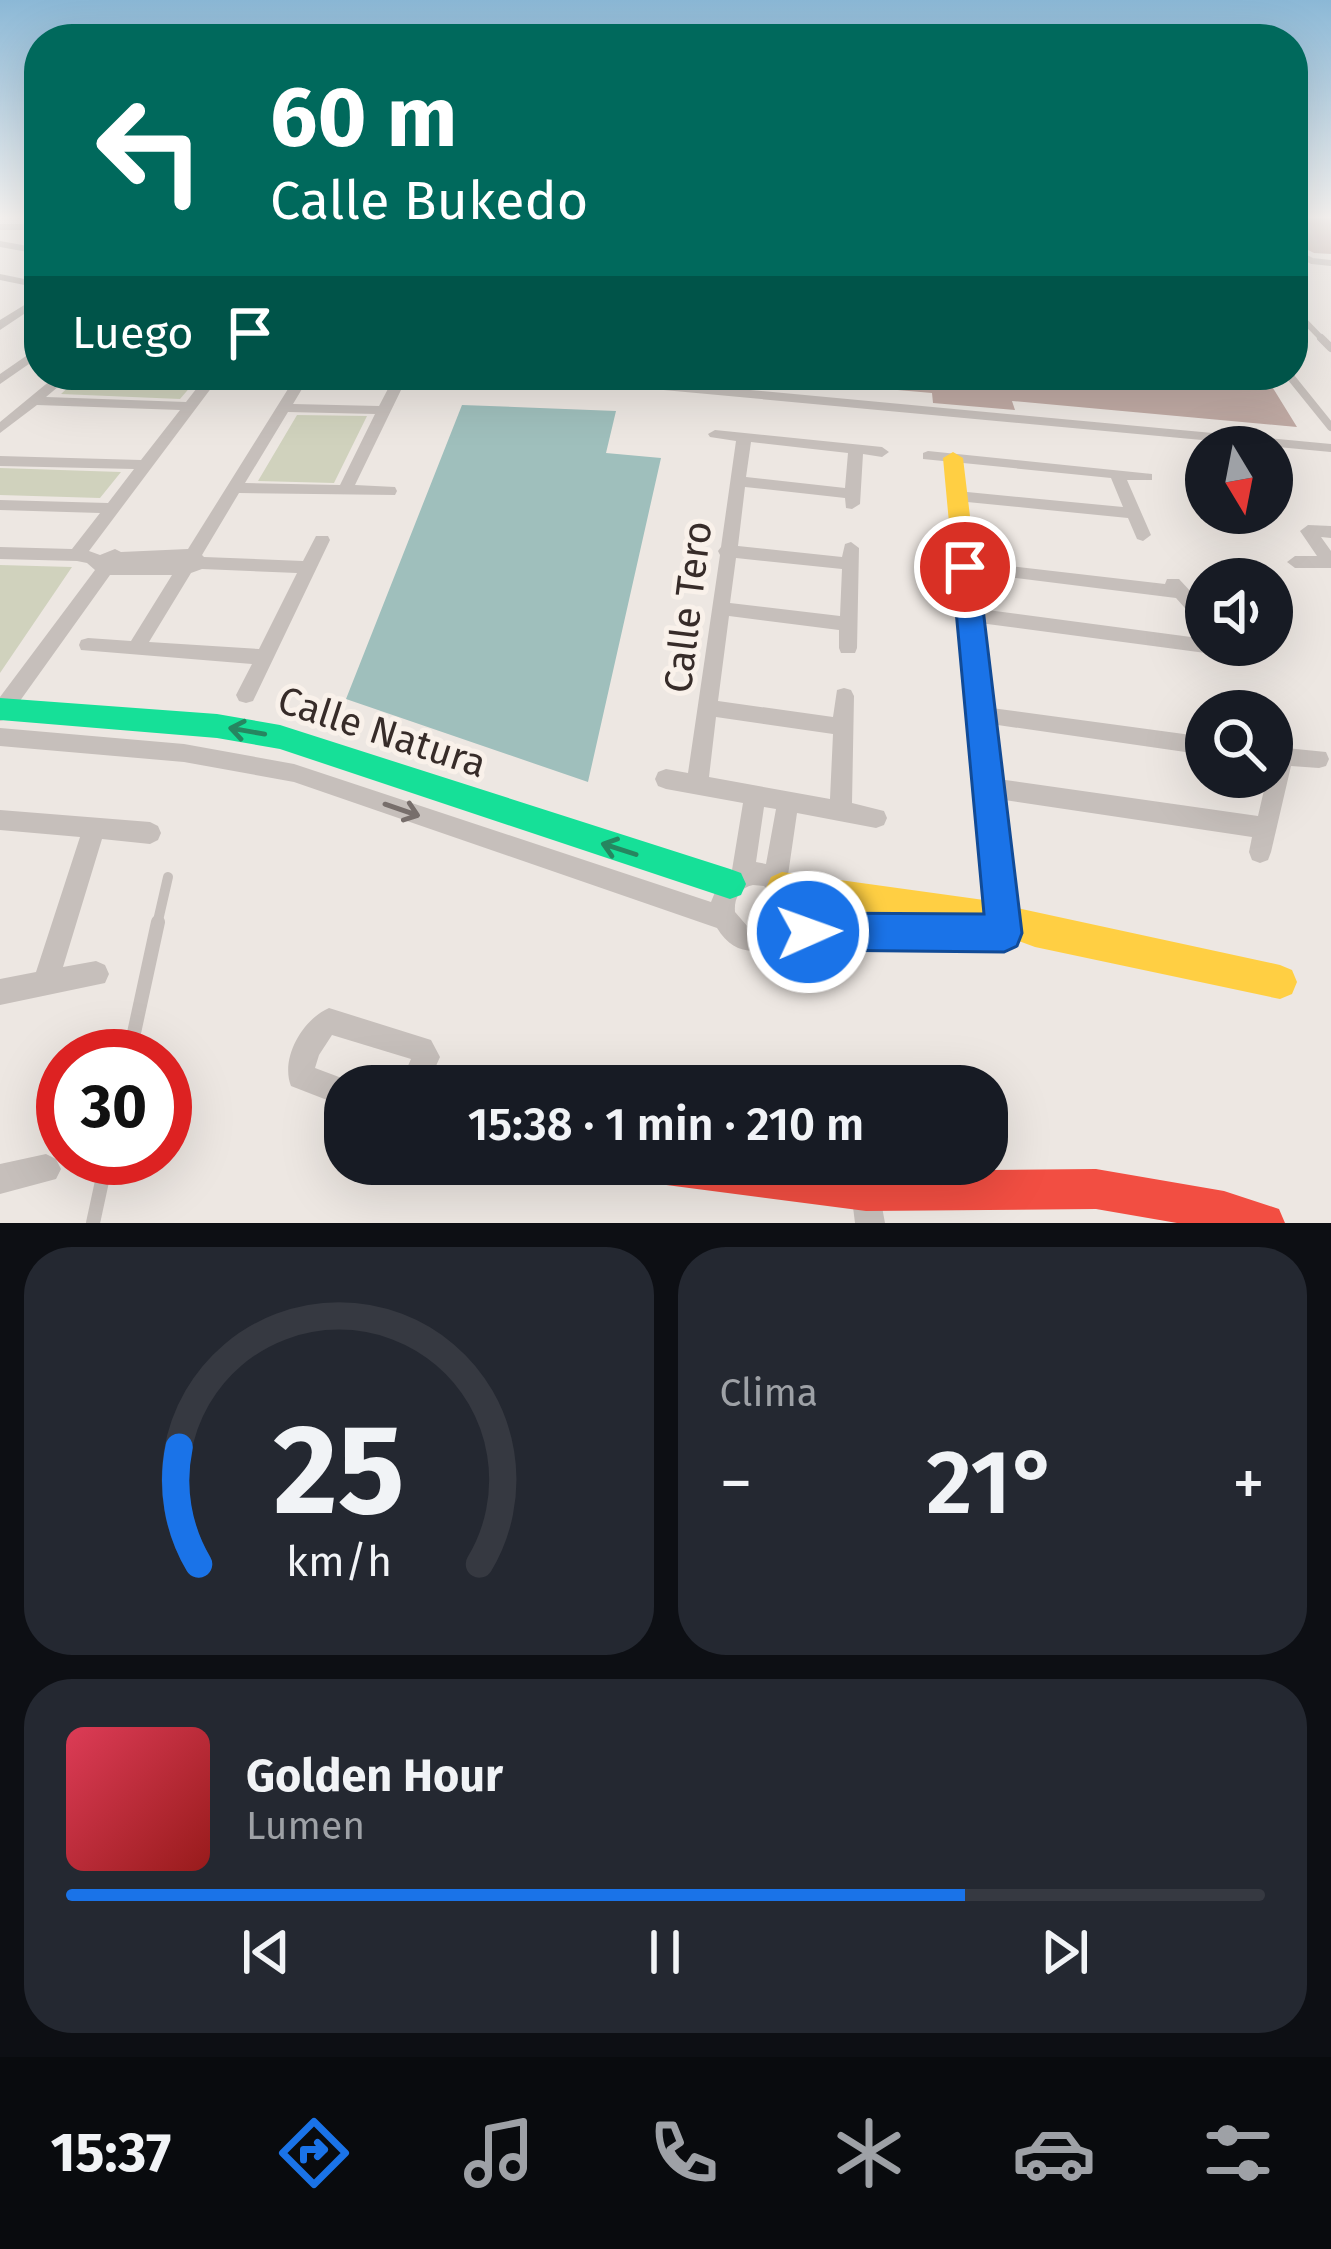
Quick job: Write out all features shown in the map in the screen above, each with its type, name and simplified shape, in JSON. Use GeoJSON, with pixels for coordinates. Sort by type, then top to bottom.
{"type":"FeatureCollection","features":[{"type":"Feature","properties":{"kind":"street"},"geometry":{"type":"LineString","coordinates":[[0,429],[46,390]]}},
{"type":"Feature","properties":{"kind":"street"},"geometry":{"type":"LineString","coordinates":[[69,555],[202,390]]}},
{"type":"Feature","properties":{"kind":"street"},"geometry":{"type":"LineString","coordinates":[[136,648],[294,390]]}},
{"type":"Feature","properties":{"kind":"street"},"geometry":{"type":"LineString","coordinates":[[345,490],[394,390]]}},
{"type":"Feature","properties":{"kind":"street"},"geometry":{"type":"LineString","coordinates":[[32,401],[190,406]]}},
{"type":"Feature","properties":{"kind":"street"},"geometry":{"type":"LineString","coordinates":[[284,408],[383,410]]}},
{"type":"Feature","properties":{"kind":"street"},"geometry":{"type":"LineString","coordinates":[[716,434],[882,452]]}},
{"type":"Feature","properties":{"kind":"street","name":"Calle Tero"},"geometry":{"type":"LineString","coordinates":[[697,784],[744,438]]}},
{"type":"Feature","properties":{"kind":"street"},"geometry":{"type":"LineString","coordinates":[[739,481],[852,500],[856,449]]}},
{"type":"Feature","properties":{"kind":"street"},"geometry":{"type":"LineString","coordinates":[[1002,926],[957,496],[940,457],[1147,477]]}},
{"type":"Feature","properties":{"kind":"street"},"geometry":{"type":"LineString","coordinates":[[0,461],[145,465]]}},
{"type":"Feature","properties":{"kind":"street"},"geometry":{"type":"LineString","coordinates":[[1117,474],[1143,535]]}},
{"type":"Feature","properties":{"kind":"street"},"geometry":{"type":"LineString","coordinates":[[235,488],[388,491]]}},
{"type":"Feature","properties":{"kind":"street"},"geometry":{"type":"LineString","coordinates":[[957,496],[1131,513]]}},
{"type":"Feature","properties":{"kind":"street"},"geometry":{"type":"LineString","coordinates":[[0,505],[105,508]]}},
{"type":"Feature","properties":{"kind":"street"},"geometry":{"type":"LineString","coordinates":[[1330,562],[1308,531],[1322,528],[1331,532]]}},
{"type":"Feature","properties":{"kind":"street"},"geometry":{"type":"LineString","coordinates":[[246,695],[322,539]]}},
{"type":"Feature","properties":{"kind":"street"},"geometry":{"type":"LineString","coordinates":[[726,551],[850,556],[848,648]]}},
{"type":"Feature","properties":{"kind":"street"},"geometry":{"type":"LineString","coordinates":[[0,553],[69,555],[106,562],[308,567]]}},
{"type":"Feature","properties":{"kind":"street"},"geometry":{"type":"LineString","coordinates":[[1,710],[106,562]]}},
{"type":"Feature","properties":{"kind":"street"},"geometry":{"type":"LineString","coordinates":[[1295,562],[1330,562]]}},
{"type":"Feature","properties":{"kind":"street"},"geometry":{"type":"LineString","coordinates":[[965,567],[1177,586],[1185,595]]}},
{"type":"Feature","properties":{"kind":"street"},"geometry":{"type":"LineString","coordinates":[[723,609],[849,624]]}},
{"type":"Feature","properties":{"kind":"street"},"geometry":{"type":"LineString","coordinates":[[971,615],[1185,641]]}},
{"type":"Feature","properties":{"kind":"street"},"geometry":{"type":"LineString","coordinates":[[88,645],[265,657]]}},
{"type":"Feature","properties":{"kind":"street"},"geometry":{"type":"LineString","coordinates":[[841,812],[844,696]]}},
{"type":"Feature","properties":{"kind":"street"},"geometry":{"type":"LineString","coordinates":[[709,708],[842,727]]}},
{"type":"Feature","properties":{"kind":"street","name":"Calle Natura"},"geometry":{"type":"LineString","coordinates":[[1,710],[217,726],[280,736],[736,880]]}},
{"type":"Feature","properties":{"kind":"street"},"geometry":{"type":"LineString","coordinates":[[983,715],[1185,743]]}},
{"type":"Feature","properties":{"kind":"street","name":"Calle Natura"},"geometry":{"type":"LineString","coordinates":[[0,737],[184,753],[293,773],[726,919]]}},
{"type":"Feature","properties":{"kind":"street"},"geometry":{"type":"LineString","coordinates":[[1293,757],[1319,759]]}},
{"type":"Feature","properties":{"kind":"street"},"geometry":{"type":"LineString","coordinates":[[666,779],[876,818]]}},
{"type":"Feature","properties":{"kind":"street"},"geometry":{"type":"LineString","coordinates":[[991,788],[1267,828]]}},
{"type":"Feature","properties":{"kind":"street"},"geometry":{"type":"LineString","coordinates":[[754,795],[736,880],[723,901],[726,919],[752,940],[764,940],[782,930],[1002,926]]}},
{"type":"Feature","properties":{"kind":"street"},"geometry":{"type":"LineString","coordinates":[[1260,852],[1272,798]]}},
{"type":"Feature","properties":{"kind":"street"},"geometry":{"type":"LineString","coordinates":[[782,930],[790,909],[779,884],[788,802]]}},
{"type":"Feature","properties":{"kind":"street"},"geometry":{"type":"LineString","coordinates":[[0,820],[150,833]]}},
{"type":"Feature","properties":{"kind":"street"},"geometry":{"type":"LineString","coordinates":[[45,984],[94,828]]}},
{"type":"Feature","properties":{"kind":"street"},"geometry":{"type":"LineString","coordinates":[[736,880],[760,874],[779,884],[1280,982]]}},
{"type":"Feature","properties":{"kind":"street"},"geometry":{"type":"LineString","coordinates":[[0,992],[96,974]]}},
{"type":"Feature","properties":{"kind":"street"},"geometry":{"type":"LineString","coordinates":[[324,1085],[301,1076],[302,1062],[319,1029],[328,1022],[422,1049],[426,1057],[422,1065]]}},
{"type":"Feature","properties":{"kind":"street"},"geometry":{"type":"LineString","coordinates":[[0,1179],[36,1171]]}},
{"type":"Feature","properties":{"kind":"street"},"geometry":{"type":"LineString","coordinates":[[818,1185],[866,1191],[1096,1189],[1224,1211],[1265,1223]]}},
{"type":"Feature","properties":{"kind":"street"},"geometry":{"type":"LineString","coordinates":[[866,1191],[870,1223]]}},
{"type":"Feature","properties":{"kind":"lane"},"geometry":{"type":"LineString","coordinates":[[1308,324],[1331,348]]}},
{"type":"Feature","properties":{"kind":"lane"},"geometry":{"type":"LineString","coordinates":[[707,390],[1331,448]]}},
{"type":"Feature","properties":{"kind":"lane"},"geometry":{"type":"LineString","coordinates":[[1300,390],[1331,427]]}},
{"type":"Feature","properties":{"kind":"lane"},"geometry":{"type":"LineString","coordinates":[[135,1029],[168,877]]}},
{"type":"Feature","properties":{"kind":"lane"},"geometry":{"type":"LineString","coordinates":[[93,1223],[101,1185]]}},
{"type":"Feature","properties":{"kind":"green space"},"geometry":{"type":"Polygon","coordinates":[[[65,390],[188,390],[180,399],[61,394],[65,390]]]}},
{"type":"Feature","properties":{"kind":"green space"},"geometry":{"type":"Polygon","coordinates":[[[297,415],[367,416],[334,483],[258,481],[297,415]]]}},
{"type":"Feature","properties":{"kind":"green space"},"geometry":{"type":"Polygon","coordinates":[[[0,468],[121,472],[100,498],[0,495],[0,468]]]}},
{"type":"Feature","properties":{"kind":"green space"},"geometry":{"type":"Polygon","coordinates":[[[0,565],[72,567],[0,673],[0,565]]]}},
{"type":"Feature","properties":{"kind":"water"},"geometry":{"type":"Polygon","coordinates":[[[462,405],[616,411],[606,453],[661,458],[588,782],[346,699],[462,405]]]}},
{"type":"Feature","properties":{"kind":"building"},"geometry":{"type":"Polygon","coordinates":[[[898,390],[1274,390],[1297,427],[1012,401],[1015,410],[933,403],[932,393],[898,390]]]}},
{"type":"Feature","properties":{"kind":"traffic: fast"},"geometry":{"type":"LineString","coordinates":[[0,709],[217,726],[280,737],[730,884]]}},
{"type":"Feature","properties":{"kind":"traffic: slow"},"geometry":{"type":"LineString","coordinates":[[953,458],[1003,931]]}},
{"type":"Feature","properties":{"kind":"traffic: slow"},"geometry":{"type":"LineString","coordinates":[[782,888],[1001,918],[1035,931],[1280,982]]}},
{"type":"Feature","properties":{"kind":"traffic: jam"},"geometry":{"type":"LineString","coordinates":[[818,1185],[866,1191],[1096,1189],[1224,1211],[1265,1223]]}},
{"type":"Feature","properties":{"kind":"route"},"geometry":{"type":"LineString","coordinates":[[808,932],[1004,933],[965,567]]}}]}
